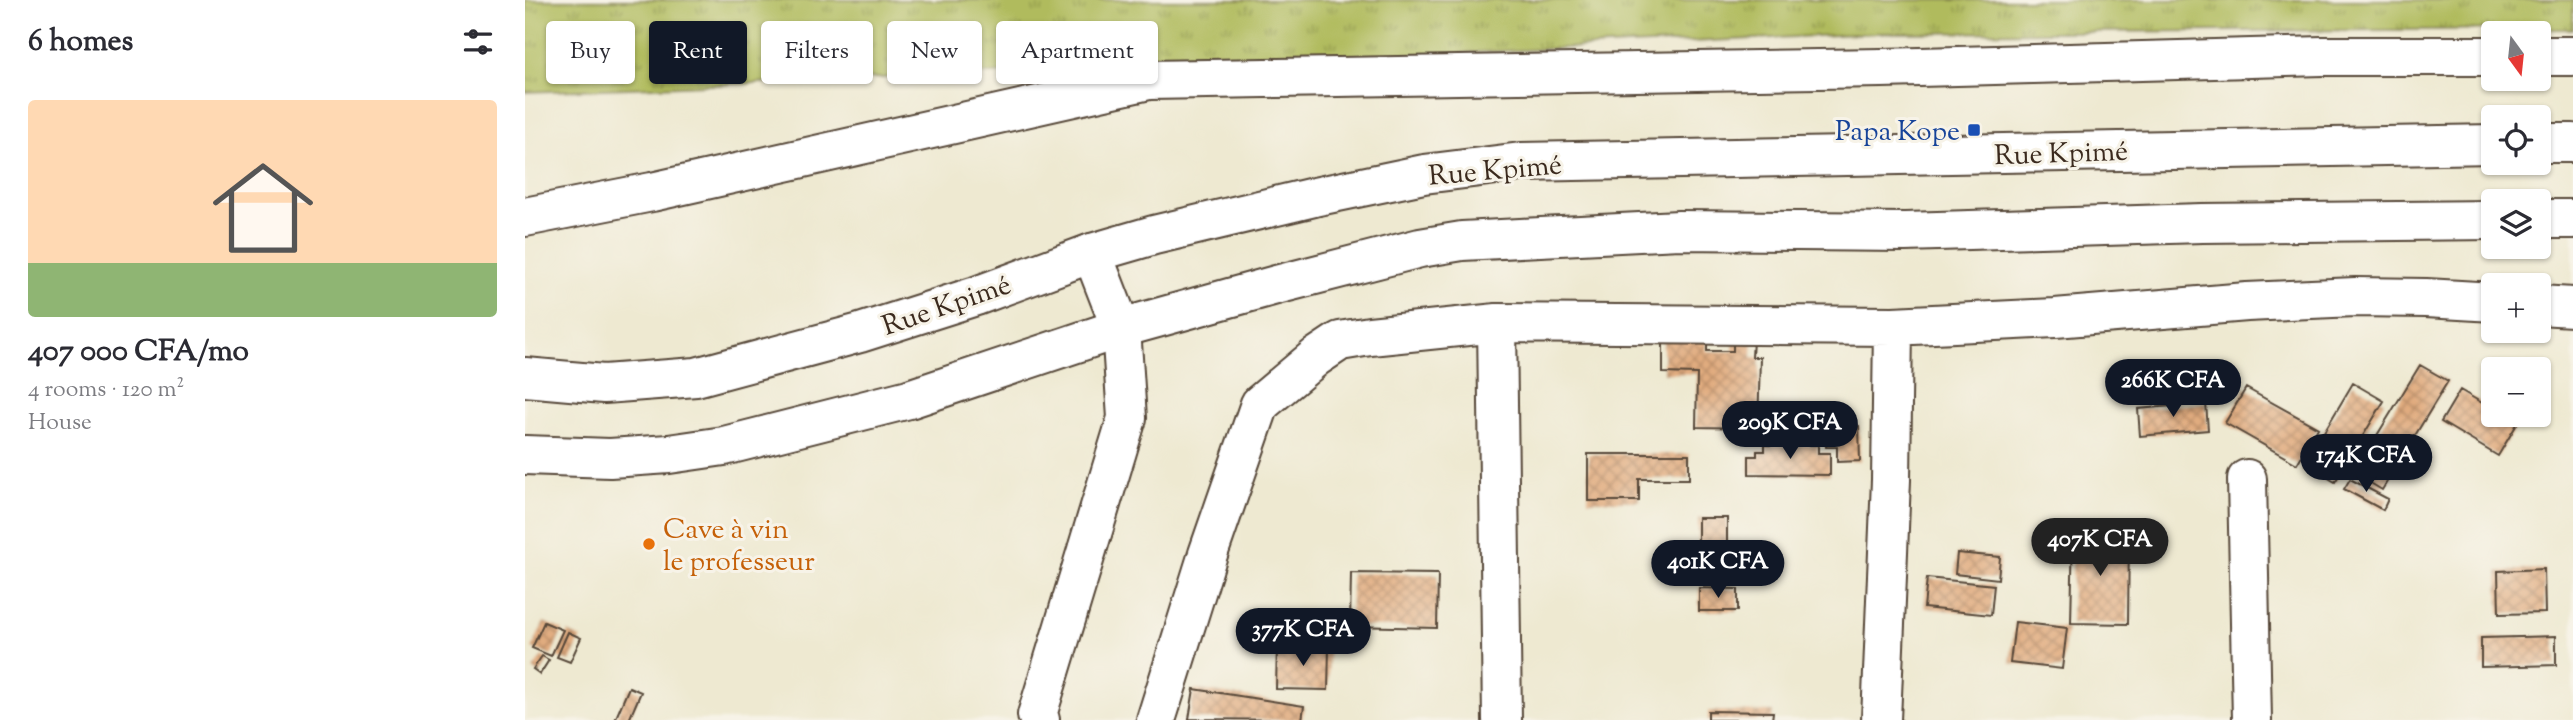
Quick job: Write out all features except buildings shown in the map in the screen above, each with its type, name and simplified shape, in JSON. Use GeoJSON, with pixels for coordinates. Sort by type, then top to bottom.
{"type":"FeatureCollection","features":[{"type":"Feature","properties":{"kind":"main road"},"geometry":{"type":"LineString","coordinates":[[525,217],[652,192],[1149,80],[1882,68],[2323,56],[2481,56]]}},
{"type":"Feature","properties":{"kind":"main road"},"geometry":{"type":"LineString","coordinates":[[2551,56],[2573,56]]}},
{"type":"Feature","properties":{"kind":"main road"},"geometry":{"type":"LineString","coordinates":[[2551,143],[2573,143]]}},
{"type":"Feature","properties":{"kind":"main road","name":"Rue Kpimé"},"geometry":{"type":"LineString","coordinates":[[525,377],[604,384],[695,377],[860,333],[976,296],[1091,253],[1154,235],[1424,174],[1521,162],[2481,144]]}},
{"type":"Feature","properties":{"kind":"main road"},"geometry":{"type":"LineString","coordinates":[[2551,219],[2573,219]]}},
{"type":"Feature","properties":{"kind":"main road"},"geometry":{"type":"LineString","coordinates":[[525,454],[610,458],[669,454],[724,446],[909,399],[1121,328],[1420,247],[1495,238],[1679,230],[1905,232],[2202,223],[2481,220]]}},
{"type":"Feature","properties":{"kind":"main road"},"geometry":{"type":"LineString","coordinates":[[1040,720],[1037,715],[1127,418],[1121,328],[1091,253]]}},
{"type":"Feature","properties":{"kind":"main road"},"geometry":{"type":"LineString","coordinates":[[1156,720],[1208,554],[1261,404],[1316,357],[1340,341],[1370,335],[1497,323],[1893,326],[2055,318],[2247,302],[2355,297],[2481,301]]}},
{"type":"Feature","properties":{"kind":"main road"},"geometry":{"type":"LineString","coordinates":[[2551,306],[2573,307]]}},
{"type":"Feature","properties":{"kind":"main road"},"geometry":{"type":"LineString","coordinates":[[1497,323],[1502,720]]}},
{"type":"Feature","properties":{"kind":"main road"},"geometry":{"type":"LineString","coordinates":[[1881,720],[1891,480],[1893,326]]}},
{"type":"Feature","properties":{"kind":"main road"},"geometry":{"type":"LineString","coordinates":[[2247,479],[2252,720]]}},
{"type":"Feature","properties":{"kind":"green space"},"geometry":{"type":"Polygon","coordinates":[[[525,0],[2573,0],[2573,29],[2551,29],[2551,21],[2481,21],[2481,30],[1878,33],[1158,67],[1158,21],[996,21],[996,74],[982,74],[982,21],[887,21],[887,78],[873,78],[873,21],[761,21],[761,83],[747,83],[747,21],[649,21],[649,84],[731,84],[525,92],[525,0]]]}},
{"type":"Feature","properties":{"kind":"place","name":"Papa Kope"},"geometry":{"type":"Point","coordinates":[1974,130]}},
{"type":"Feature","properties":{"kind":"place","name":"Cave à vin le professeur"},"geometry":{"type":"Point","coordinates":[649,544]}}]}
